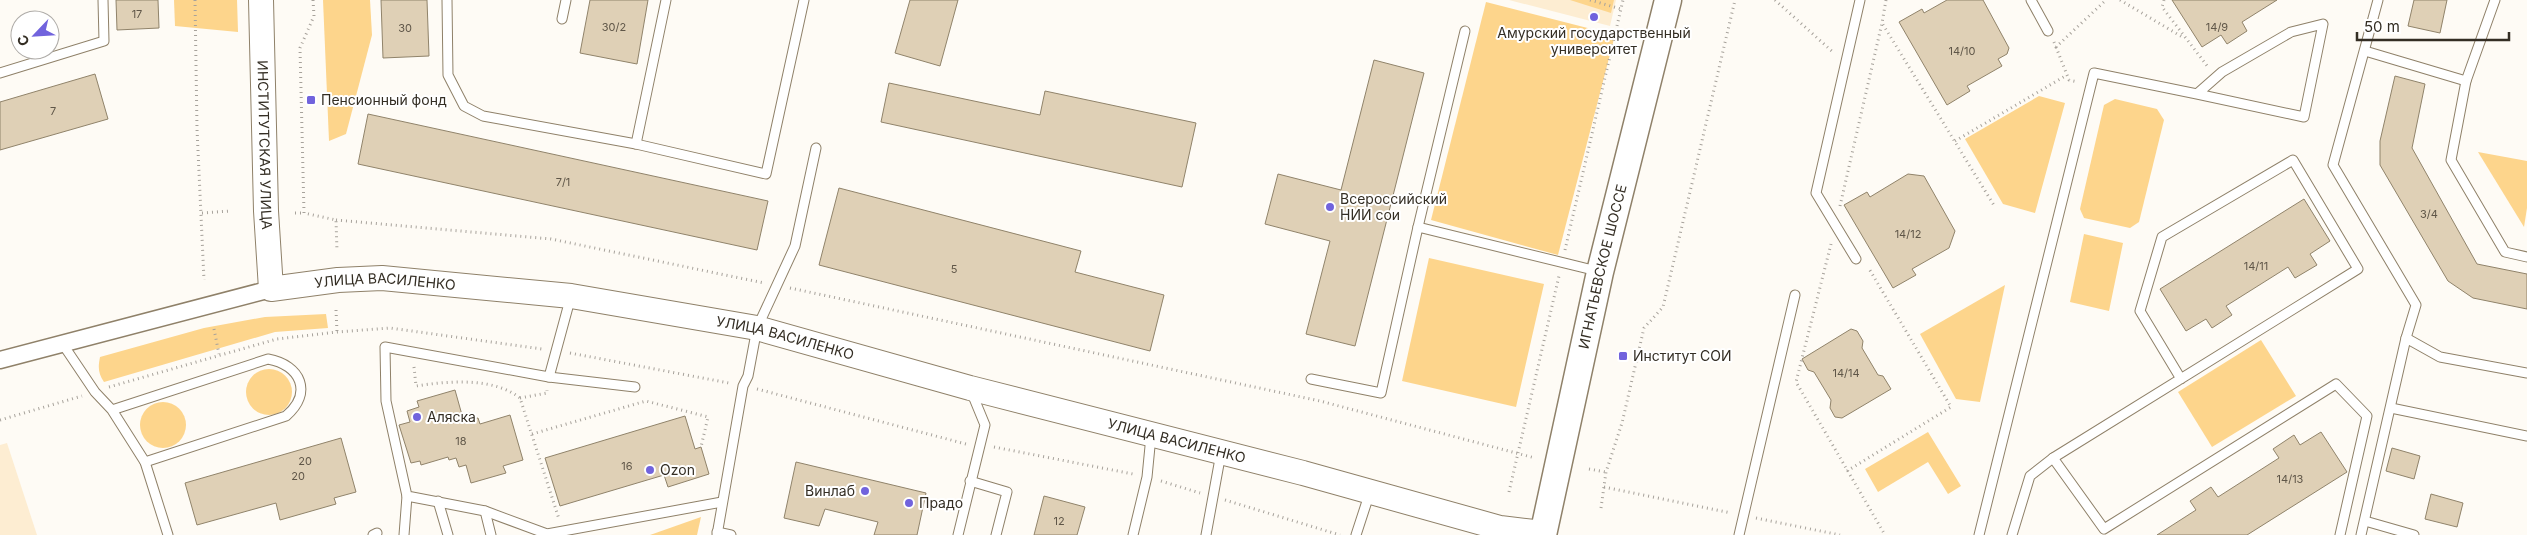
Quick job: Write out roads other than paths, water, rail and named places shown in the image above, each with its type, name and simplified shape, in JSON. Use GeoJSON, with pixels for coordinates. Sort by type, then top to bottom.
{"type":"FeatureCollection","features":[{"type":"Feature","properties":{"kind":"main road","name":"ИНСТИТУТСКАЯ УЛИЦА"},"geometry":{"type":"LineString","coordinates":[[261,0],[266,211],[271,289]]}},
{"type":"Feature","properties":{"kind":"main road","name":"ИГНАТЬЕВСКОЕ ШОССЕ"},"geometry":{"type":"LineString","coordinates":[[1548,534],[1600,272],[1668,0]]}},
{"type":"Feature","properties":{"kind":"main road","name":"УЛИЦА ВАСИЛЕНКО"},"geometry":{"type":"LineString","coordinates":[[271,289],[338,280],[382,278],[571,296],[757,328],[970,388],[1151,433],[1370,491],[1500,528],[1548,534]]}},
{"type":"Feature","properties":{"kind":"street","name":"УЛИЦА ВАСИЛЕНКО"},"geometry":{"type":"LineString","coordinates":[[0,360],[210,307],[271,289]]}},
{"type":"Feature","properties":{"kind":"lane"},"geometry":{"type":"LineString","coordinates":[[0,73],[104,42],[103,0]]}},
{"type":"Feature","properties":{"kind":"lane"},"geometry":{"type":"LineString","coordinates":[[447,0],[448,75],[464,106],[483,116],[636,144],[766,174],[804,0]]}},
{"type":"Feature","properties":{"kind":"lane"},"geometry":{"type":"LineString","coordinates":[[562,20],[566,0]]}},
{"type":"Feature","properties":{"kind":"lane"},"geometry":{"type":"LineString","coordinates":[[636,144],[666,0]]}},
{"type":"Feature","properties":{"kind":"lane"},"geometry":{"type":"LineString","coordinates":[[1856,259],[1816,193],[1860,0]]}},
{"type":"Feature","properties":{"kind":"lane"},"geometry":{"type":"LineString","coordinates":[[2031,0],[2048,31]]}},
{"type":"Feature","properties":{"kind":"lane"},"geometry":{"type":"LineString","coordinates":[[2361,535],[2392,408],[2406,338],[2416,305],[2333,165],[2378,0]]}},
{"type":"Feature","properties":{"kind":"lane"},"geometry":{"type":"LineString","coordinates":[[2495,0],[2466,81],[2451,160],[2505,252],[2527,257]]}},
{"type":"Feature","properties":{"kind":"lane"},"geometry":{"type":"LineString","coordinates":[[1979,535],[2094,73],[2304,117],[2324,24],[2291,32],[2216,78],[2196,94]]}},
{"type":"Feature","properties":{"kind":"lane"},"geometry":{"type":"LineString","coordinates":[[1311,379],[1381,393],[1465,31]]}},
{"type":"Feature","properties":{"kind":"lane"},"geometry":{"type":"LineString","coordinates":[[2364,51],[2466,81]]}},
{"type":"Feature","properties":{"kind":"lane"},"geometry":{"type":"LineString","coordinates":[[731,535],[717,534],[743,386],[748,376],[757,328],[795,246],[816,148]]}},
{"type":"Feature","properties":{"kind":"lane"},"geometry":{"type":"LineString","coordinates":[[2012,535],[2030,476],[2053,458],[2181,379],[2358,268],[2293,160],[2162,237],[2140,311],[2181,379]]}},
{"type":"Feature","properties":{"kind":"lane"},"geometry":{"type":"LineString","coordinates":[[1418,227],[1600,272]]}},
{"type":"Feature","properties":{"kind":"lane"},"geometry":{"type":"LineString","coordinates":[[1739,535],[1795,295]]}},
{"type":"Feature","properties":{"kind":"lane"},"geometry":{"type":"LineString","coordinates":[[549,377],[571,296]]}},
{"type":"Feature","properties":{"kind":"lane"},"geometry":{"type":"LineString","coordinates":[[2406,338],[2440,357],[2527,373]]}},
{"type":"Feature","properties":{"kind":"lane"},"geometry":{"type":"LineString","coordinates":[[62,343],[95,392],[112,410],[145,462],[168,535]]}},
{"type":"Feature","properties":{"kind":"lane"},"geometry":{"type":"LineString","coordinates":[[404,535],[407,496],[386,402],[385,347],[549,377],[635,387]]}},
{"type":"Feature","properties":{"kind":"lane"},"geometry":{"type":"LineString","coordinates":[[112,410],[268,359],[281,361],[292,368],[299,379],[301,393],[298,406],[286,416],[145,462]]}},
{"type":"Feature","properties":{"kind":"lane"},"geometry":{"type":"LineString","coordinates":[[2053,458],[2104,529],[2336,384],[2367,416],[2340,535]]}},
{"type":"Feature","properties":{"kind":"lane"},"geometry":{"type":"LineString","coordinates":[[958,535],[978,447],[985,425],[970,388]]}},
{"type":"Feature","properties":{"kind":"lane"},"geometry":{"type":"LineString","coordinates":[[2392,408],[2527,436]]}},
{"type":"Feature","properties":{"kind":"lane"},"geometry":{"type":"LineString","coordinates":[[1132,535],[1147,477],[1151,433]]}},
{"type":"Feature","properties":{"kind":"lane"},"geometry":{"type":"LineString","coordinates":[[1206,535],[1222,452]]}},
{"type":"Feature","properties":{"kind":"lane"},"geometry":{"type":"LineString","coordinates":[[970,481],[1007,492],[996,535]]}},
{"type":"Feature","properties":{"kind":"lane"},"geometry":{"type":"LineString","coordinates":[[1356,535],[1370,491]]}},
{"type":"Feature","properties":{"kind":"lane"},"geometry":{"type":"LineString","coordinates":[[407,496],[485,511],[547,534],[722,502]]}},
{"type":"Feature","properties":{"kind":"lane"},"geometry":{"type":"LineString","coordinates":[[438,502],[448,535]]}},
{"type":"Feature","properties":{"kind":"lane"},"geometry":{"type":"LineString","coordinates":[[485,511],[491,535]]}},
{"type":"Feature","properties":{"kind":"lane"},"geometry":{"type":"LineString","coordinates":[[2365,521],[2414,535]]}},
{"type":"Feature","properties":{"kind":"place","name":"Амурский государственный университет"},"geometry":{"type":"Point","coordinates":[1594,17]}},
{"type":"Feature","properties":{"kind":"place","name":"Пенсионный фонд"},"geometry":{"type":"Point","coordinates":[311,100]}},
{"type":"Feature","properties":{"kind":"place","name":"Всероссийский НИИ сои"},"geometry":{"type":"Point","coordinates":[1330,207]}},
{"type":"Feature","properties":{"kind":"place","name":"Институт СОИ"},"geometry":{"type":"Point","coordinates":[1623,356]}},
{"type":"Feature","properties":{"kind":"place","name":"Аляска"},"geometry":{"type":"Point","coordinates":[417,417]}},
{"type":"Feature","properties":{"kind":"place","name":"Ozon"},"geometry":{"type":"Point","coordinates":[650,470]}},
{"type":"Feature","properties":{"kind":"place","name":"Винлаб"},"geometry":{"type":"Point","coordinates":[865,491]}},
{"type":"Feature","properties":{"kind":"place","name":"Прадо"},"geometry":{"type":"Point","coordinates":[909,503]}}]}
